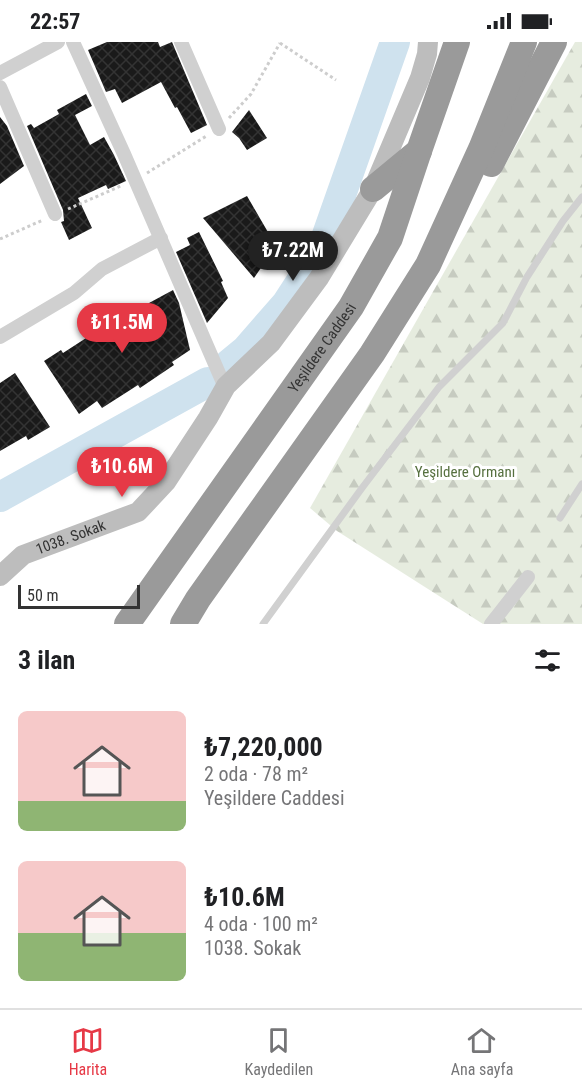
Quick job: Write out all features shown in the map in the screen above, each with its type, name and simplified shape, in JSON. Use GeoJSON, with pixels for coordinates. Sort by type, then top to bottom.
{"type":"FeatureCollection","features":[{"type":"Feature","properties":{"kind":"highway","name":"Yeşildere Caddesi"},"geometry":{"type":"LineString","coordinates":[[127,624],[351,307],[390,238],[457,42]]}},
{"type":"Feature","properties":{"kind":"highway"},"geometry":{"type":"LineString","coordinates":[[428,265],[467,154],[514,42]]}},
{"type":"Feature","properties":{"kind":"highway"},"geometry":{"type":"LineString","coordinates":[[428,265],[481,149],[524,42]]}},
{"type":"Feature","properties":{"kind":"highway"},"geometry":{"type":"LineString","coordinates":[[183,624],[198,599],[372,354],[428,265],[457,229],[554,42]]}},
{"type":"Feature","properties":{"kind":"highway"},"geometry":{"type":"LineString","coordinates":[[373,189],[419,151]]}},
{"type":"Feature","properties":{"kind":"street"},"geometry":{"type":"LineString","coordinates":[[0,73],[58,42]]}},
{"type":"Feature","properties":{"kind":"street"},"geometry":{"type":"LineString","coordinates":[[73,42],[226,386]]}},
{"type":"Feature","properties":{"kind":"street"},"geometry":{"type":"LineString","coordinates":[[181,42],[219,129]]}},
{"type":"Feature","properties":{"kind":"street","name":"1038. Sokak"},"geometry":{"type":"LineString","coordinates":[[0,576],[23,555],[138,512],[166,482],[226,386],[271,343],[319,278],[373,189],[420,78],[428,54],[428,42]]}},
{"type":"Feature","properties":{"kind":"street"},"geometry":{"type":"LineString","coordinates":[[0,87],[55,214]]}},
{"type":"Feature","properties":{"kind":"street"},"geometry":{"type":"LineString","coordinates":[[0,337],[74,293],[102,269],[161,238]]}},
{"type":"Feature","properties":{"kind":"street"},"geometry":{"type":"LineString","coordinates":[[491,624],[528,577]]}},
{"type":"Feature","properties":{"kind":"lane"},"geometry":{"type":"LineString","coordinates":[[263,624],[439,387],[503,323],[527,277],[563,221],[582,197]]}},
{"type":"Feature","properties":{"kind":"lane"},"geometry":{"type":"LineString","coordinates":[[560,518],[582,484]]}},
{"type":"Feature","properties":{"kind":"path"},"geometry":{"type":"LineString","coordinates":[[0,239],[135,180],[219,129],[251,94],[279,42],[336,80]]}},
{"type":"Feature","properties":{"kind":"green space","name":"Yeşildere Ormanı"},"geometry":{"type":"Polygon","coordinates":[[[575,42],[582,42],[582,624],[483,624],[337,531],[310,508],[575,42]]]}},
{"type":"Feature","properties":{"kind":"building"},"geometry":{"type":"Polygon","coordinates":[[[107,42],[158,42],[160,47],[172,42],[207,125],[191,133],[161,82],[122,103],[115,89],[106,92],[88,50],[107,42]]]}},
{"type":"Feature","properties":{"kind":"building"},"geometry":{"type":"Polygon","coordinates":[[[86,94],[92,106],[75,115],[90,145],[104,137],[126,181],[108,189],[106,185],[78,198],[92,228],[69,240],[61,222],[64,221],[63,210],[27,126],[31,124],[34,128],[59,114],[57,110],[86,94]]]}},
{"type":"Feature","properties":{"kind":"building"},"geometry":{"type":"Polygon","coordinates":[[[249,110],[267,138],[247,150],[232,132],[249,110]]]}},
{"type":"Feature","properties":{"kind":"building"},"geometry":{"type":"Polygon","coordinates":[[[0,117],[7,126],[24,166],[0,184],[0,117]]]}},
{"type":"Feature","properties":{"kind":"building"},"geometry":{"type":"Polygon","coordinates":[[[247,196],[276,246],[254,278],[203,218],[247,196]]]}},
{"type":"Feature","properties":{"kind":"building"},"geometry":{"type":"Polygon","coordinates":[[[199,232],[223,281],[221,282],[228,298],[207,323],[176,252],[190,245],[187,238],[199,232]]]}},
{"type":"Feature","properties":{"kind":"building"},"geometry":{"type":"Polygon","coordinates":[[[173,290],[179,303],[190,350],[172,362],[174,365],[140,388],[138,385],[102,408],[97,401],[79,414],[44,361],[61,350],[63,353],[120,313],[121,315],[136,306],[138,309],[173,290]]]}},
{"type":"Feature","properties":{"kind":"building"},"geometry":{"type":"Polygon","coordinates":[[[15,373],[50,427],[28,440],[26,436],[0,451],[0,383],[15,373]]]}},
{"type":"Feature","properties":{"kind":"waterway"},"geometry":{"type":"LineString","coordinates":[[229,364],[246,350],[287,303],[322,249],[395,42]]}},
{"type":"Feature","properties":{"kind":"waterway"},"geometry":{"type":"LineString","coordinates":[[0,497],[208,382]]}}]}
